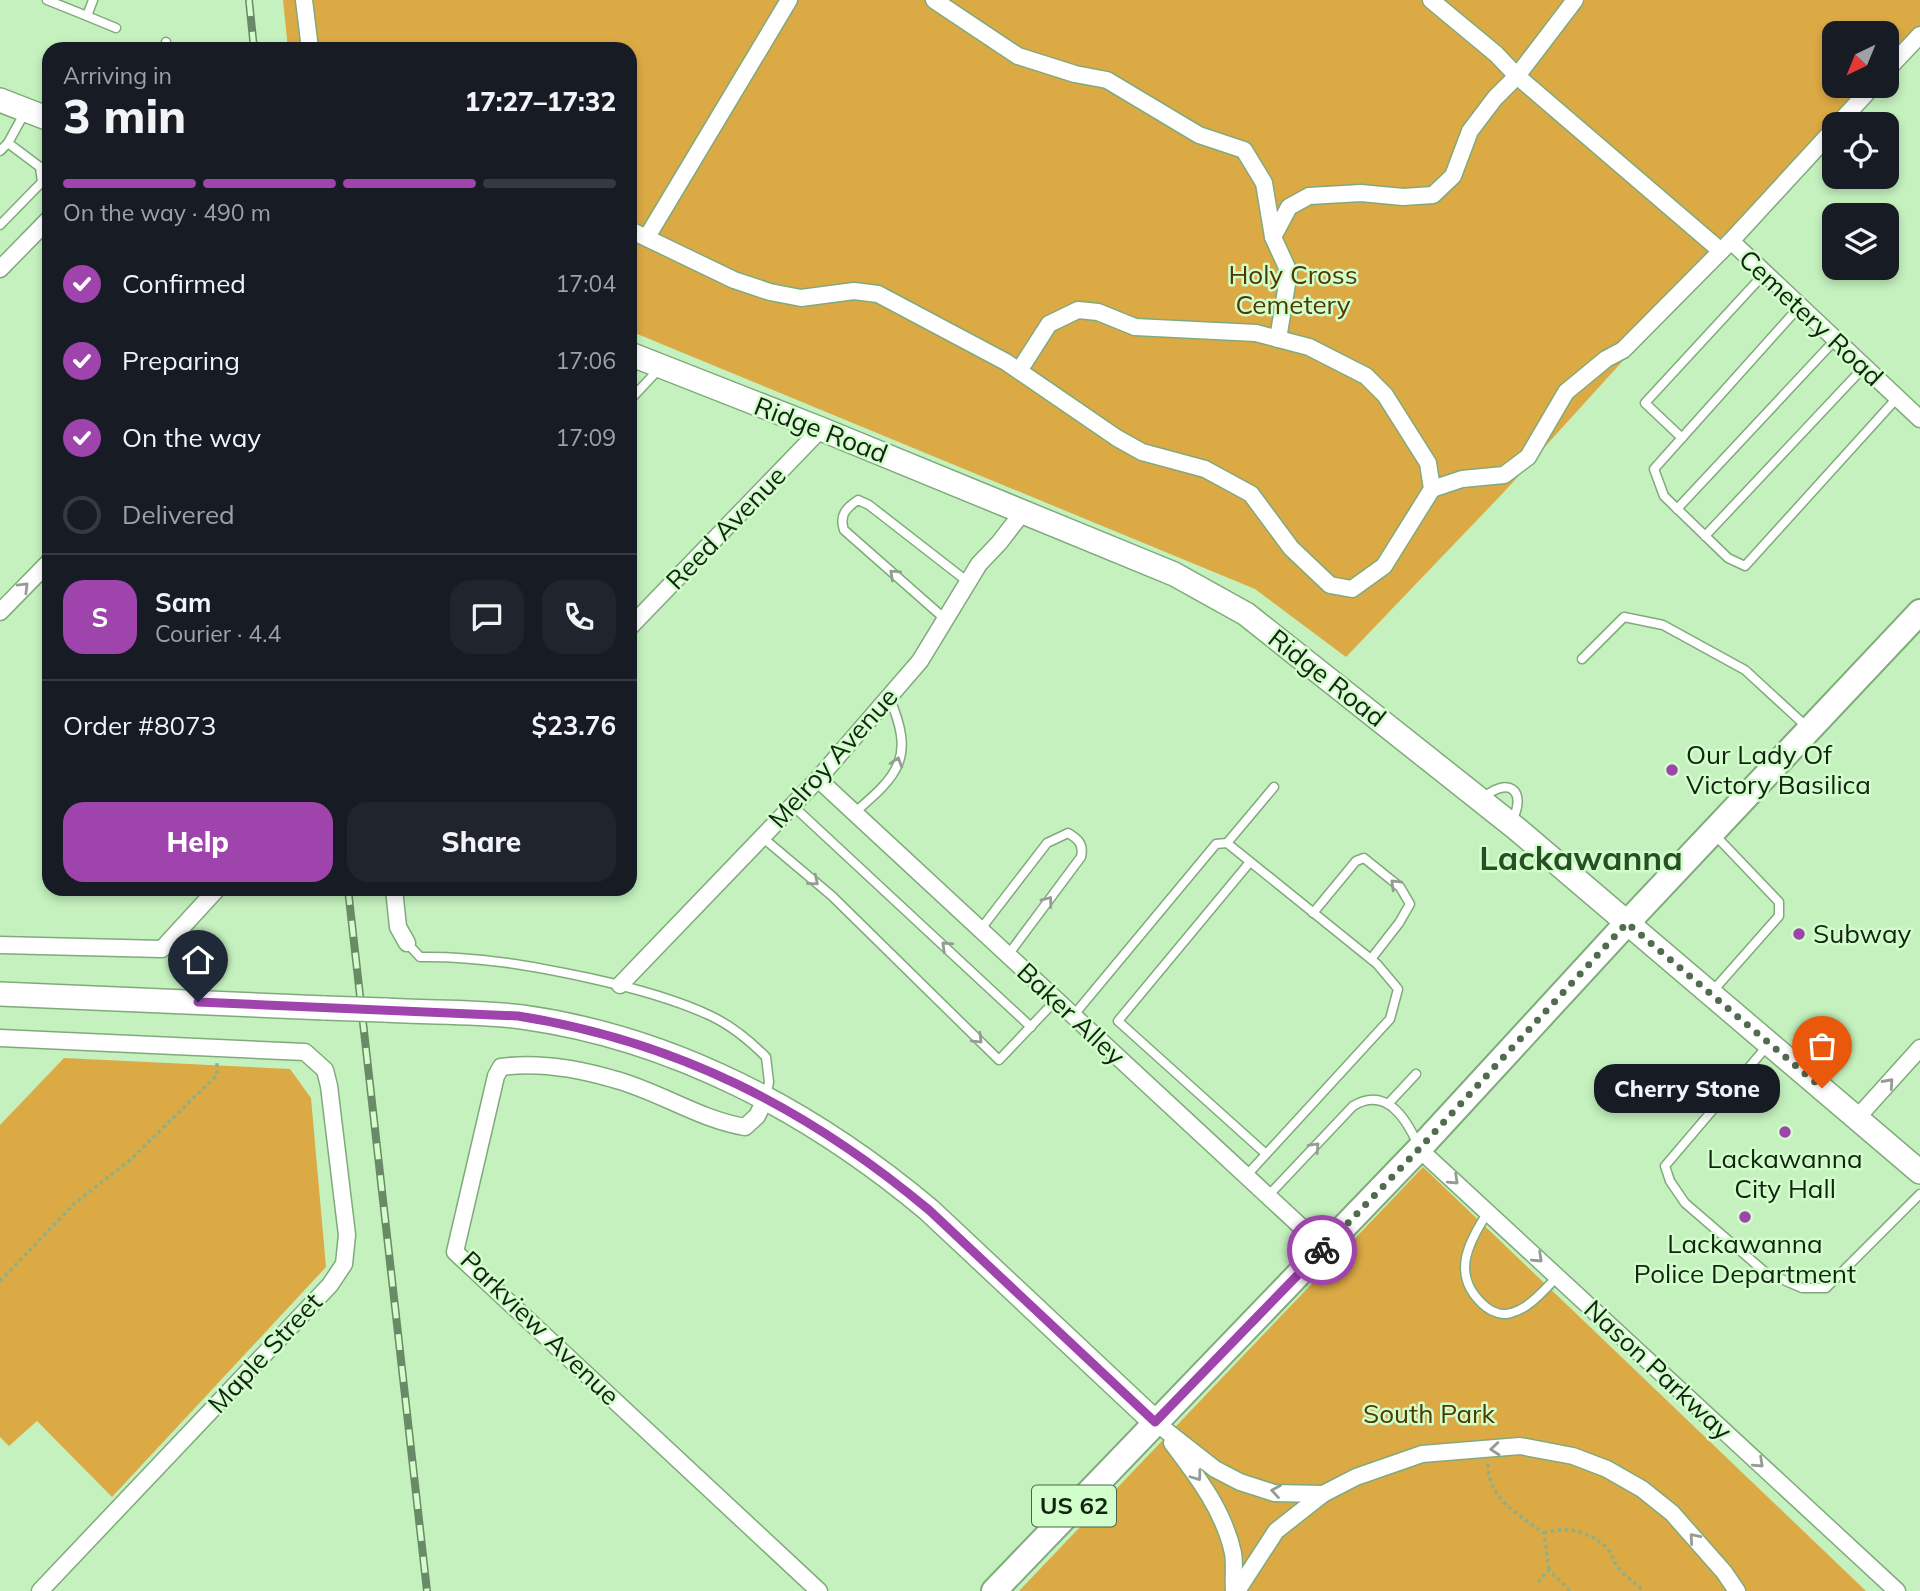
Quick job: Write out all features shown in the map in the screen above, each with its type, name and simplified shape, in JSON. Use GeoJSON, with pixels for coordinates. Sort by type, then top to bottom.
{"type":"FeatureCollection","features":[{"type":"Feature","properties":{"kind":"main road"},"geometry":{"type":"LineString","coordinates":[[0,100],[42,117]]}},
{"type":"Feature","properties":{"kind":"main road","name":"Ridge Road"},"geometry":{"type":"LineString","coordinates":[[637,357],[1174,574],[1245,614],[1511,824],[1920,1172]]}},
{"type":"Feature","properties":{"kind":"main road","name":"US 62"},"geometry":{"type":"LineString","coordinates":[[994,1591],[1419,1149],[1920,611]]}},
{"type":"Feature","properties":{"kind":"main road"},"geometry":{"type":"LineString","coordinates":[[0,994],[518,1016],[618,1037],[678,1058],[766,1098],[821,1128],[891,1178],[929,1210],[1155,1422]]}},
{"type":"Feature","properties":{"kind":"street"},"geometry":{"type":"LineString","coordinates":[[304,0],[309,42]]}},
{"type":"Feature","properties":{"kind":"street"},"geometry":{"type":"LineString","coordinates":[[647,237],[789,0]]}},
{"type":"Feature","properties":{"kind":"street"},"geometry":{"type":"LineString","coordinates":[[934,0],[1018,56],[1075,74],[1107,80],[1199,135],[1244,150],[1264,183],[1273,237],[1289,272],[1278,339]]}},
{"type":"Feature","properties":{"kind":"street","name":"Cemetery Road"},"geometry":{"type":"LineString","coordinates":[[1431,0],[1496,54],[1517,76],[1764,274],[1920,419]]}},
{"type":"Feature","properties":{"kind":"street"},"geometry":{"type":"LineString","coordinates":[[1273,237],[1289,207],[1309,196],[1361,193],[1403,197],[1433,195],[1452,176],[1470,131],[1517,76],[1575,0]]}},
{"type":"Feature","properties":{"kind":"street"},"geometry":{"type":"LineString","coordinates":[[1899,57],[1920,34]]}},
{"type":"Feature","properties":{"kind":"street"},"geometry":{"type":"LineString","coordinates":[[1849,112],[1862,98]]}},
{"type":"Feature","properties":{"kind":"street"},"geometry":{"type":"LineString","coordinates":[[637,233],[734,280],[770,292],[801,298],[854,291],[878,294],[1019,371],[1142,452],[1205,469],[1251,494],[1291,548],[1330,585],[1352,589],[1384,566],[1432,489],[1462,479],[1504,475],[1528,457],[1566,392],[1606,359],[1623,350],[1729,246],[1822,142]]}},
{"type":"Feature","properties":{"kind":"street"},"geometry":{"type":"LineString","coordinates":[[0,269],[42,226]]}},
{"type":"Feature","properties":{"kind":"street"},"geometry":{"type":"LineString","coordinates":[[1019,371],[1049,324],[1078,310],[1098,312],[1135,327],[1256,333],[1309,347],[1366,376],[1385,395],[1428,463],[1432,489]]}},
{"type":"Feature","properties":{"kind":"street","name":"Reed Avenue"},"geometry":{"type":"LineString","coordinates":[[637,620],[821,429]]}},
{"type":"Feature","properties":{"kind":"street","name":"Melroy Avenue"},"geometry":{"type":"LineString","coordinates":[[620,985],[818,779],[920,661],[979,564],[1023,512]]}},
{"type":"Feature","properties":{"kind":"street"},"geometry":{"type":"LineString","coordinates":[[0,612],[42,569]]}},
{"type":"Feature","properties":{"kind":"street","name":"Baker Alley"},"geometry":{"type":"LineString","coordinates":[[818,779],[1324,1248]]}},
{"type":"Feature","properties":{"kind":"street"},"geometry":{"type":"LineString","coordinates":[[0,945],[162,949],[211,896]]}},
{"type":"Feature","properties":{"kind":"street"},"geometry":{"type":"LineString","coordinates":[[395,896],[398,927],[407,943]]}},
{"type":"Feature","properties":{"kind":"street"},"geometry":{"type":"LineString","coordinates":[[0,1038],[218,1047]]}},
{"type":"Feature","properties":{"kind":"street","name":"Maple Street"},"geometry":{"type":"LineString","coordinates":[[40,1591],[330,1285],[344,1264],[347,1235],[325,1070],[305,1052],[218,1047]]}},
{"type":"Feature","properties":{"kind":"street"},"geometry":{"type":"LineString","coordinates":[[1857,1118],[1920,1048]]}},
{"type":"Feature","properties":{"kind":"street","name":"Parkview Avenue"},"geometry":{"type":"LineString","coordinates":[[766,1098],[757,1116],[745,1127],[721,1123],[615,1079],[520,1064],[501,1067],[496,1076],[455,1252],[819,1591]]}},
{"type":"Feature","properties":{"kind":"street","name":"Nason Parkway"},"geometry":{"type":"LineString","coordinates":[[1419,1149],[1897,1591]]}},
{"type":"Feature","properties":{"kind":"street"},"geometry":{"type":"LineString","coordinates":[[1155,1422],[1215,1469],[1240,1482],[1274,1493],[1323,1494]]}},
{"type":"Feature","properties":{"kind":"street"},"geometry":{"type":"LineString","coordinates":[[1155,1422],[1201,1481],[1220,1516],[1233,1554],[1235,1591]]}},
{"type":"Feature","properties":{"kind":"street"},"geometry":{"type":"LineString","coordinates":[[1235,1591],[1276,1531],[1323,1494],[1356,1477],[1422,1454],[1520,1446],[1573,1456],[1606,1469],[1642,1489],[1672,1513],[1724,1572],[1737,1591]]}},
{"type":"Feature","properties":{"kind":"lane"},"geometry":{"type":"LineString","coordinates":[[47,0],[116,28]]}},
{"type":"Feature","properties":{"kind":"lane"},"geometry":{"type":"LineString","coordinates":[[87,16],[93,0]]}},
{"type":"Feature","properties":{"kind":"lane"},"geometry":{"type":"LineString","coordinates":[[0,151],[8,143],[26,110]]}},
{"type":"Feature","properties":{"kind":"lane"},"geometry":{"type":"LineString","coordinates":[[0,225],[42,182],[40,167],[8,143]]}},
{"type":"Feature","properties":{"kind":"lane"},"geometry":{"type":"LineString","coordinates":[[1682,438],[1646,403],[1764,274]]}},
{"type":"Feature","properties":{"kind":"lane"},"geometry":{"type":"LineString","coordinates":[[1799,307],[1654,469],[1664,496],[1728,558],[1745,566],[1897,398]]}},
{"type":"Feature","properties":{"kind":"lane"},"geometry":{"type":"LineString","coordinates":[[1677,509],[1835,340]]}},
{"type":"Feature","properties":{"kind":"lane"},"geometry":{"type":"LineString","coordinates":[[637,392],[661,366]]}},
{"type":"Feature","properties":{"kind":"lane"},"geometry":{"type":"LineString","coordinates":[[1706,536],[1864,367]]}},
{"type":"Feature","properties":{"kind":"lane"},"geometry":{"type":"LineString","coordinates":[[945,620],[844,530],[841,522],[843,513],[858,500],[869,505],[968,582]]}},
{"type":"Feature","properties":{"kind":"lane"},"geometry":{"type":"LineString","coordinates":[[1582,659],[1624,617],[1663,625],[1745,670],[1809,729]]}},
{"type":"Feature","properties":{"kind":"lane"},"geometry":{"type":"LineString","coordinates":[[854,813],[895,773],[900,761],[902,736],[889,697]]}},
{"type":"Feature","properties":{"kind":"lane"},"geometry":{"type":"LineString","coordinates":[[1227,844],[1274,788]]}},
{"type":"Feature","properties":{"kind":"lane"},"geometry":{"type":"LineString","coordinates":[[793,805],[1031,1027]]}},
{"type":"Feature","properties":{"kind":"lane"},"geometry":{"type":"LineString","coordinates":[[1711,993],[1779,916],[1781,909],[1780,902],[1712,832]]}},
{"type":"Feature","properties":{"kind":"lane"},"geometry":{"type":"LineString","coordinates":[[980,930],[1047,843],[1058,835],[1068,833],[1078,839],[1083,850],[1081,857],[1008,956]]}},
{"type":"Feature","properties":{"kind":"lane"},"geometry":{"type":"LineString","coordinates":[[762,837],[832,896],[999,1060],[1056,1000]]}},
{"type":"Feature","properties":{"kind":"lane"},"geometry":{"type":"LineString","coordinates":[[1073,1016],[1216,844],[1227,844],[1371,959],[1398,989],[1390,1019],[1246,1176]]}},
{"type":"Feature","properties":{"kind":"lane"},"geometry":{"type":"LineString","coordinates":[[1313,913],[1356,861],[1364,858],[1400,887],[1410,904],[1371,959]]}},
{"type":"Feature","properties":{"kind":"lane"},"geometry":{"type":"LineString","coordinates":[[1250,862],[1118,1021],[1266,1154]]}},
{"type":"Feature","properties":{"kind":"lane"},"geometry":{"type":"LineString","coordinates":[[407,943],[420,957],[454,957],[531,965],[660,996],[712,1016],[745,1037],[766,1057],[769,1082],[766,1098]]}},
{"type":"Feature","properties":{"kind":"lane"},"geometry":{"type":"LineString","coordinates":[[1770,1043],[1665,1166],[1670,1181],[1685,1203],[1765,1272],[1802,1288],[1826,1288],[1920,1194]]}},
{"type":"Feature","properties":{"kind":"lane"},"geometry":{"type":"LineString","coordinates":[[1388,1104],[1416,1074]]}},
{"type":"Feature","properties":{"kind":"lane"},"geometry":{"type":"LineString","coordinates":[[1268,1196],[1353,1106],[1365,1099],[1378,1099],[1388,1104],[1408,1122],[1419,1149]]}},
{"type":"Feature","properties":{"kind":"lane"},"geometry":{"type":"LineString","coordinates":[[1488,1212],[1471,1239],[1465,1256],[1467,1283],[1476,1299],[1491,1312],[1509,1315],[1524,1307],[1558,1276]]}},
{"type":"Feature","properties":{"kind":"path"},"geometry":{"type":"LineString","coordinates":[[0,1282],[75,1203],[130,1160],[217,1075],[218,1047]]}},
{"type":"Feature","properties":{"kind":"path"},"geometry":{"type":"LineString","coordinates":[[1488,1449],[1488,1475],[1499,1499],[1544,1533],[1549,1570],[1570,1591]]}},
{"type":"Feature","properties":{"kind":"path"},"geometry":{"type":"LineString","coordinates":[[1544,1533],[1556,1529],[1576,1530],[1597,1539],[1611,1552],[1616,1565],[1644,1591]]}},
{"type":"Feature","properties":{"kind":"path"},"geometry":{"type":"LineString","coordinates":[[1538,1582],[1549,1570]]}},
{"type":"Feature","properties":{"kind":"green space","name":"Holy Cross Cemetery"},"geometry":{"type":"Polygon","coordinates":[[[283,0],[1920,0],[1920,32],[1899,56],[1899,21],[1822,21],[1822,98],[1861,98],[1848,112],[1822,112],[1822,141],[1503,493],[1346,657],[1255,589],[637,334],[637,42],[287,42],[283,0]]]}},
{"type":"Feature","properties":{"kind":"green space"},"geometry":{"type":"Polygon","coordinates":[[[64,1058],[290,1069],[311,1098],[326,1267],[112,1497],[37,1421],[9,1446],[0,1437],[0,1125],[64,1058]]]}},
{"type":"Feature","properties":{"kind":"green space","name":"South Park"},"geometry":{"type":"Polygon","coordinates":[[[1423,1167],[1866,1591],[1019,1591],[1423,1167]]]}},
{"type":"Feature","properties":{"kind":"railway"},"geometry":{"type":"LineString","coordinates":[[249,0],[253,42]]}},
{"type":"Feature","properties":{"kind":"railway"},"geometry":{"type":"LineString","coordinates":[[349,896],[427,1591]]}},
{"type":"Feature","properties":{"kind":"way so far"},"geometry":{"type":"LineString","coordinates":[[1322,1250],[1627,923],[1822,1088]]}},
{"type":"Feature","properties":{"kind":"place","name":"Our Lady Of Victory Basilica"},"geometry":{"type":"Point","coordinates":[1672,770]}},
{"type":"Feature","properties":{"kind":"place","name":"Subway"},"geometry":{"type":"Point","coordinates":[1799,934]}},
{"type":"Feature","properties":{"kind":"place","name":"Cherry Stone"},"geometry":{"type":"Point","coordinates":[1822,1088]}},
{"type":"Feature","properties":{"kind":"place","name":"Lackawanna City Hall"},"geometry":{"type":"Point","coordinates":[1785,1132]}},
{"type":"Feature","properties":{"kind":"place","name":"Lackawanna Police Department"},"geometry":{"type":"Point","coordinates":[1745,1217]}},
{"type":"Feature","properties":{"kind":"district","name":"Lackawanna"},"geometry":{"type":"Point","coordinates":[1581,858]}},
{"type":"Feature","properties":{"kind":"route"},"geometry":{"type":"LineString","coordinates":[[198,1002],[518,1016],[557,1022],[618,1037],[678,1058],[734,1082],[821,1128],[891,1178],[929,1210],[1155,1422],[1322,1250]]}}]}
